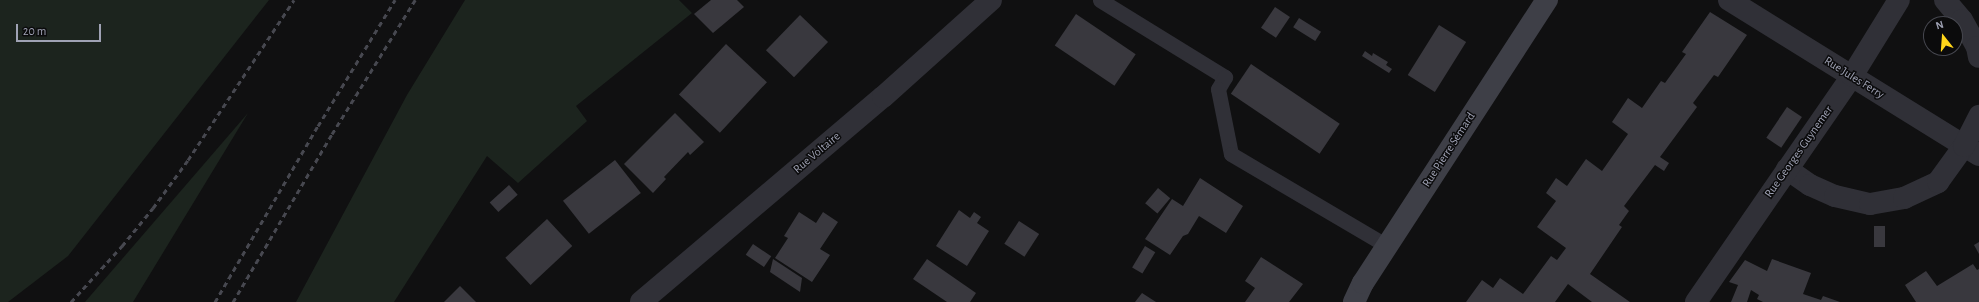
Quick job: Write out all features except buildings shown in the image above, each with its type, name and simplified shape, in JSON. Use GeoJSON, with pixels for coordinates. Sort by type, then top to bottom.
{"type":"FeatureCollection","features":[{"type":"Feature","properties":{"kind":"main road","name":"Rue Pierre Sémard"},"geometry":{"type":"LineString","coordinates":[[1354,302],[1363,283],[1547,0]]}},
{"type":"Feature","properties":{"kind":"street","name":"Rue Voltaire"},"geometry":{"type":"LineString","coordinates":[[640,302],[883,97],[991,0]]}},
{"type":"Feature","properties":{"kind":"street","name":"Rue Jules Ferry"},"geometry":{"type":"LineString","coordinates":[[1729,0],[1972,150]]}},
{"type":"Feature","properties":{"kind":"street","name":"Rue Georges Guynemer"},"geometry":{"type":"LineString","coordinates":[[1696,302],[1852,76],[1899,0]]}},
{"type":"Feature","properties":{"kind":"street"},"geometry":{"type":"LineString","coordinates":[[1945,0],[1962,20],[1977,47],[1979,56]]}},
{"type":"Feature","properties":{"kind":"street"},"geometry":{"type":"LineString","coordinates":[[1787,169],[1810,185],[1835,196],[1870,204],[1904,198],[1938,182],[1972,150],[1979,116]]}},
{"type":"Feature","properties":{"kind":"lane"},"geometry":{"type":"LineString","coordinates":[[1100,0],[1225,77],[1218,89],[1231,154],[1387,246]]}},
{"type":"Feature","properties":{"kind":"shaded area"},"geometry":{"type":"Polygon","coordinates":[[[0,0],[269,0],[68,256],[8,302],[0,302],[0,0]]]}},
{"type":"Feature","properties":{"kind":"shaded area"},"geometry":{"type":"Polygon","coordinates":[[[465,0],[679,0],[692,13],[576,106],[587,121],[518,183],[487,156],[394,302],[296,302],[407,95],[465,0]]]}},
{"type":"Feature","properties":{"kind":"shaded area"},"geometry":{"type":"Polygon","coordinates":[[[248,113],[133,302],[85,302],[248,113]]]}},
{"type":"Feature","properties":{"kind":"railway"},"geometry":{"type":"LineString","coordinates":[[71,302],[122,246],[153,208],[188,160],[294,0]]}},
{"type":"Feature","properties":{"kind":"railway"},"geometry":{"type":"LineString","coordinates":[[215,302],[318,126],[395,0]]}},
{"type":"Feature","properties":{"kind":"railway"},"geometry":{"type":"LineString","coordinates":[[233,302],[332,134],[415,0]]}}]}
